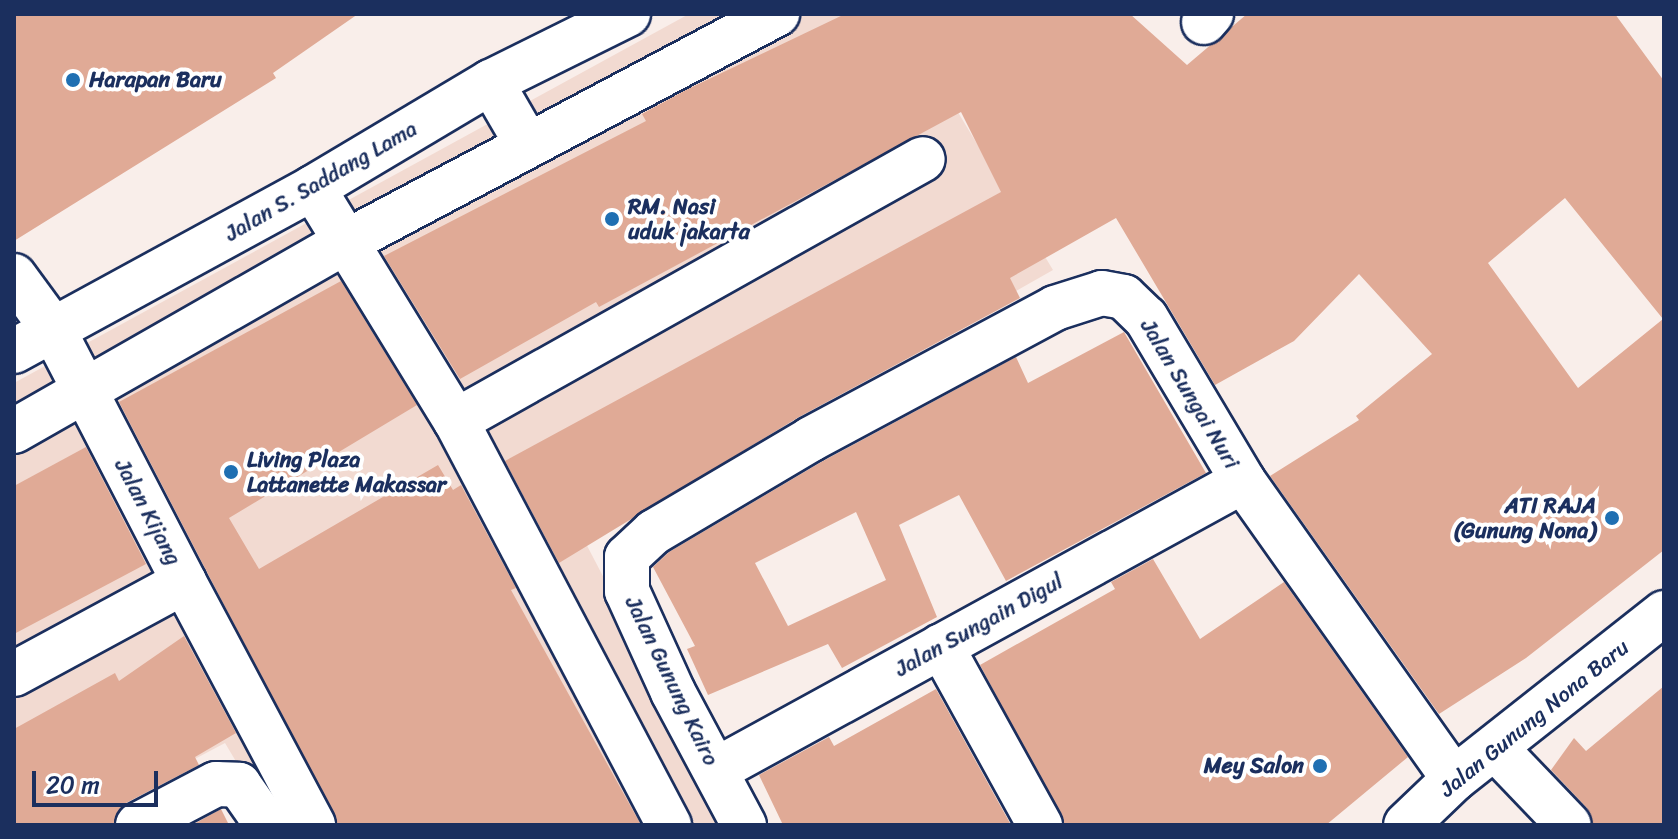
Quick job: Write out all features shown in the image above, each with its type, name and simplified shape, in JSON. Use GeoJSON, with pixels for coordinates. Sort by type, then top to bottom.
{"type":"FeatureCollection","features":[{"type":"Feature","properties":{"kind":"street","name":"Jalan S. Saddang Lama"},"geometry":{"type":"LineString","coordinates":[[14,351],[313,188],[491,82],[628,14]]}},
{"type":"Feature","properties":{"kind":"street"},"geometry":{"type":"LineString","coordinates":[[14,431],[346,242],[777,14]]}},
{"type":"Feature","properties":{"kind":"street"},"geometry":{"type":"LineString","coordinates":[[491,82],[527,144]]}},
{"type":"Feature","properties":{"kind":"street"},"geometry":{"type":"LineString","coordinates":[[456,421],[923,159]]}},
{"type":"Feature","properties":{"kind":"street"},"geometry":{"type":"LineString","coordinates":[[313,188],[456,421],[669,825]]}},
{"type":"Feature","properties":{"kind":"street","name":"Jalan Kijang"},"geometry":{"type":"LineString","coordinates":[[14,276],[53,329],[184,582],[14,674]]}},
{"type":"Feature","properties":{"kind":"street","name":"Jalan Sungai Nuri"},"geometry":{"type":"LineString","coordinates":[[811,439],[1055,308],[1102,293],[1124,297],[1146,318],[1243,481],[1454,779]]}},
{"type":"Feature","properties":{"kind":"street","name":"Jalan Gunung Kairo"},"geometry":{"type":"LineString","coordinates":[[744,825],[627,591],[627,557],[654,532],[811,439]]}},
{"type":"Feature","properties":{"kind":"street","name":"Jalan Sungain Digul"},"geometry":{"type":"LineString","coordinates":[[716,770],[1243,481]]}},
{"type":"Feature","properties":{"kind":"street"},"geometry":{"type":"LineString","coordinates":[[184,582],[275,746],[313,825]]}},
{"type":"Feature","properties":{"kind":"street","name":"Jalan Gunung Nona Baru"},"geometry":{"type":"LineString","coordinates":[[1406,825],[1454,779],[1496,749],[1664,613]]}},
{"type":"Feature","properties":{"kind":"street"},"geometry":{"type":"LineString","coordinates":[[941,646],[1040,825]]}},
{"type":"Feature","properties":{"kind":"street"},"geometry":{"type":"LineString","coordinates":[[1496,749],[1569,825]]}},
{"type":"Feature","properties":{"kind":"street"},"geometry":{"type":"LineString","coordinates":[[138,825],[216,784],[239,785],[267,825]]}},
{"type":"Feature","properties":{"kind":"shaded area"},"geometry":{"type":"Polygon","coordinates":[[[689,14],[1079,14],[953,104],[1053,270],[583,538],[733,825],[274,825],[225,743],[70,825],[14,825],[14,383],[689,14]]]}},
{"type":"Feature","properties":{"kind":"building"},"geometry":{"type":"Polygon","coordinates":[[[14,14],[358,14],[273,73],[276,78],[14,241],[14,14]]]}},
{"type":"Feature","properties":{"kind":"building"},"geometry":{"type":"Polygon","coordinates":[[[845,14],[1130,14],[1187,65],[1247,14],[1615,14],[1664,81],[1664,550],[1526,658],[1439,714],[1270,476],[1359,420],[1356,416],[1432,354],[1359,274],[1294,341],[1215,385],[1116,218],[1010,278],[1020,298],[799,417],[559,563],[505,461],[1001,192],[961,112],[599,307],[596,302],[460,379],[384,256],[646,121],[642,114],[845,14]],[[1565,198],[1488,263],[1578,388],[1663,319],[1565,198]]]}},
{"type":"Feature","properties":{"kind":"building"},"geometry":{"type":"Polygon","coordinates":[[[341,281],[417,405],[229,518],[259,569],[438,465],[453,490],[461,485],[516,588],[511,590],[641,825],[338,825],[119,402],[341,281]]]}},
{"type":"Feature","properties":{"kind":"building"},"geometry":{"type":"Polygon","coordinates":[[[1124,332],[1206,473],[1006,581],[959,495],[899,525],[937,617],[842,668],[828,644],[708,695],[687,649],[695,646],[653,567],[669,552],[823,461],[1016,357],[1028,383],[1124,332]],[[856,512],[755,563],[788,626],[886,580],[856,512]]]}},
{"type":"Feature","properties":{"kind":"building"},"geometry":{"type":"Polygon","coordinates":[[[86,447],[146,564],[14,634],[14,486],[86,447]]]}},
{"type":"Feature","properties":{"kind":"building"},"geometry":{"type":"Polygon","coordinates":[[[1153,559],[1200,639],[1284,582],[1408,757],[1326,825],[1065,825],[980,665],[1115,589],[1111,582],[1153,559]]]}},
{"type":"Feature","properties":{"kind":"building"},"geometry":{"type":"Polygon","coordinates":[[[184,636],[236,733],[195,757],[199,765],[126,803],[113,825],[14,825],[14,729],[115,673],[119,681],[184,636]]]}},
{"type":"Feature","properties":{"kind":"building"},"geometry":{"type":"Polygon","coordinates":[[[1664,686],[1664,825],[1593,825],[1587,808],[1551,770],[1574,738],[1586,751],[1664,686]]]}},
{"type":"Feature","properties":{"kind":"building"},"geometry":{"type":"Polygon","coordinates":[[[936,689],[1011,825],[783,825],[759,775],[829,737],[834,746],[936,689]]]}},
{"type":"Feature","properties":{"kind":"building"},"geometry":{"type":"Polygon","coordinates":[[[221,809],[229,825],[192,825],[221,809]]]}},
{"type":"Feature","properties":{"kind":"place","name":"Harapan Baru"},"geometry":{"type":"Point","coordinates":[73,80]}},
{"type":"Feature","properties":{"kind":"place","name":"RM. Nasi uduk jakarta"},"geometry":{"type":"Point","coordinates":[612,219]}},
{"type":"Feature","properties":{"kind":"place","name":"Living Plaza Lattanette Makassar"},"geometry":{"type":"Point","coordinates":[231,472]}},
{"type":"Feature","properties":{"kind":"place","name":"ATI RAJA (Gunung Nona)"},"geometry":{"type":"Point","coordinates":[1612,518]}},
{"type":"Feature","properties":{"kind":"place","name":"Mey Salon"},"geometry":{"type":"Point","coordinates":[1320,766]}}]}
